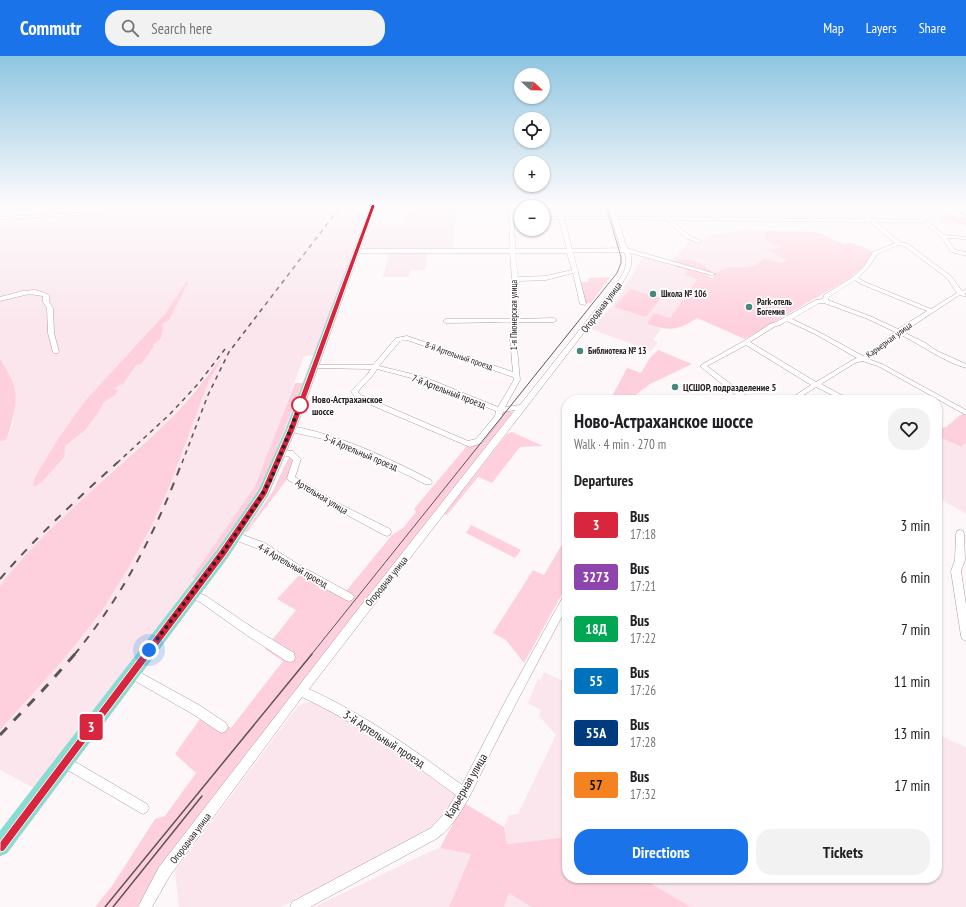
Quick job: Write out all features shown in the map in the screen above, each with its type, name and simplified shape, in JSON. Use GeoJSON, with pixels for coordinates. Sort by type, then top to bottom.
{"type":"FeatureCollection","features":[{"type":"Feature","properties":{"kind":"main road"},"geometry":{"type":"LineString","coordinates":[[0,846],[235,536],[264,492],[315,367],[359,246]]}},
{"type":"Feature","properties":{"kind":"street","name":"1-я Пионерская улица"},"geometry":{"type":"LineString","coordinates":[[512,246],[515,279],[515,320],[513,338],[517,376]]}},
{"type":"Feature","properties":{"kind":"street"},"geometry":{"type":"LineString","coordinates":[[568,246],[583,304]]}},
{"type":"Feature","properties":{"kind":"street"},"geometry":{"type":"LineString","coordinates":[[623,246],[631,258],[640,255]]}},
{"type":"Feature","properties":{"kind":"street"},"geometry":{"type":"LineString","coordinates":[[825,301],[826,296],[855,278],[867,266],[875,253],[892,246]]}},
{"type":"Feature","properties":{"kind":"street"},"geometry":{"type":"LineString","coordinates":[[907,246],[949,277],[964,294]]}},
{"type":"Feature","properties":{"kind":"street"},"geometry":{"type":"LineString","coordinates":[[951,246],[954,251],[966,254]]}},
{"type":"Feature","properties":{"kind":"street"},"geometry":{"type":"LineString","coordinates":[[357,251],[570,252],[626,250],[713,274]]}},
{"type":"Feature","properties":{"kind":"street","name":"Огородная улица"},"geometry":{"type":"LineString","coordinates":[[145,907],[164,872],[365,607],[622,281],[629,270],[631,258]]}},
{"type":"Feature","properties":{"kind":"street"},"geometry":{"type":"LineString","coordinates":[[515,279],[546,278],[575,270]]}},
{"type":"Feature","properties":{"kind":"street"},"geometry":{"type":"LineString","coordinates":[[855,278],[863,283],[931,311]]}},
{"type":"Feature","properties":{"kind":"street"},"geometry":{"type":"LineString","coordinates":[[0,299],[38,291],[46,295],[46,302],[50,308],[51,333],[56,352]]}},
{"type":"Feature","properties":{"kind":"street","name":"Карьерная улица"},"geometry":{"type":"LineString","coordinates":[[800,395],[853,362],[863,359],[931,311],[964,294]]}},
{"type":"Feature","properties":{"kind":"street"},"geometry":{"type":"LineString","coordinates":[[741,395],[703,366],[746,342],[760,332],[788,319],[818,301],[825,301],[870,318],[935,352],[966,366]]}},
{"type":"Feature","properties":{"kind":"street"},"geometry":{"type":"LineString","coordinates":[[788,319],[817,333],[863,359],[880,365],[935,395]]}},
{"type":"Feature","properties":{"kind":"street"},"geometry":{"type":"LineString","coordinates":[[446,321],[554,320]]}},
{"type":"Feature","properties":{"kind":"street","name":"8-й Артельный проезд"},"geometry":{"type":"LineString","coordinates":[[375,367],[398,339],[402,337],[517,376]]}},
{"type":"Feature","properties":{"kind":"street"},"geometry":{"type":"LineString","coordinates":[[746,342],[817,385],[838,395]]}},
{"type":"Feature","properties":{"kind":"street","name":"7-й Артельный проезд"},"geometry":{"type":"LineString","coordinates":[[315,367],[375,367],[392,370],[500,410],[522,407]]}},
{"type":"Feature","properties":{"kind":"street"},"geometry":{"type":"LineString","coordinates":[[375,367],[371,375],[359,385],[354,392],[356,395],[470,444],[479,441],[498,417],[500,410],[517,380],[517,376]]}},
{"type":"Feature","properties":{"kind":"street"},"geometry":{"type":"LineString","coordinates":[[942,399],[966,412]]}},
{"type":"Feature","properties":{"kind":"street","name":"5-й Артельный проезд"},"geometry":{"type":"LineString","coordinates":[[291,429],[313,432],[336,440],[389,462],[428,482]]}},
{"type":"Feature","properties":{"kind":"street","name":"Артельная улица"},"geometry":{"type":"LineString","coordinates":[[281,453],[290,453],[297,459],[292,478],[337,506],[387,532]]}},
{"type":"Feature","properties":{"kind":"street"},"geometry":{"type":"LineString","coordinates":[[960,534],[960,560],[956,571],[966,636]]}},
{"type":"Feature","properties":{"kind":"street","name":"4-й Артельный проезд"},"geometry":{"type":"LineString","coordinates":[[235,536],[262,546],[296,568],[349,597]]}},
{"type":"Feature","properties":{"kind":"street"},"geometry":{"type":"LineString","coordinates":[[191,594],[203,600],[290,657]]}},
{"type":"Feature","properties":{"kind":"street","name":"Карьерная улица"},"geometry":{"type":"LineString","coordinates":[[297,907],[428,837],[440,828],[452,814],[464,793],[527,670],[562,607]]}},
{"type":"Feature","properties":{"kind":"street"},"geometry":{"type":"LineString","coordinates":[[132,673],[196,709],[222,727]]}},
{"type":"Feature","properties":{"kind":"street","name":"3-й Артельный проезд"},"geometry":{"type":"LineString","coordinates":[[301,691],[320,699],[369,726],[464,793]]}},
{"type":"Feature","properties":{"kind":"street"},"geometry":{"type":"LineString","coordinates":[[63,763],[75,768],[143,808]]}},
{"type":"Feature","properties":{"kind":"shaded area"},"geometry":{"type":"Polygon","coordinates":[[[0,246],[354,246],[314,355],[304,356],[255,486],[192,577],[195,579],[34,788],[0,770],[0,730],[64,659],[102,611],[129,567],[151,527],[168,490],[208,383],[221,360],[219,360],[173,415],[67,513],[29,552],[0,586],[0,441],[6,439],[13,424],[16,397],[15,390],[0,358],[0,246]]]}},
{"type":"Feature","properties":{"kind":"shaded area"},"geometry":{"type":"Polygon","coordinates":[[[362,246],[454,246],[454,249],[367,249],[362,246]]]}},
{"type":"Feature","properties":{"kind":"shaded area"},"geometry":{"type":"Polygon","coordinates":[[[685,246],[859,246],[870,250],[850,278],[822,294],[818,298],[717,274],[671,261],[685,246]]]}},
{"type":"Feature","properties":{"kind":"shaded area"},"geometry":{"type":"Polygon","coordinates":[[[778,246],[859,246],[874,252],[865,265],[850,278],[745,339],[697,318],[684,325],[667,329],[647,324],[654,313],[670,318],[697,279],[685,275],[687,270],[676,267],[673,262],[689,260],[698,262],[712,271],[708,275],[712,278],[723,269],[751,266],[757,264],[765,258],[779,263],[787,260],[764,248],[771,249],[782,247],[778,246]]]}},
{"type":"Feature","properties":{"kind":"shaded area"},"geometry":{"type":"Polygon","coordinates":[[[389,253],[427,253],[425,270],[410,270],[409,277],[383,277],[389,253]]]}},
{"type":"Feature","properties":{"kind":"shaded area","name":"Школа № 106"},"geometry":{"type":"Polygon","coordinates":[[[643,257],[687,270],[685,274],[697,278],[670,318],[647,324],[661,329],[653,340],[658,342],[651,351],[591,329],[614,304],[643,257]]]}},
{"type":"Feature","properties":{"kind":"shaded area"},"geometry":{"type":"Polygon","coordinates":[[[610,277],[591,303],[584,303],[579,282],[588,282],[589,278],[610,277]]]}},
{"type":"Feature","properties":{"kind":"shaded area"},"geometry":{"type":"Polygon","coordinates":[[[189,281],[169,320],[162,324],[163,330],[160,338],[153,344],[154,346],[141,364],[136,365],[124,383],[113,389],[118,390],[115,395],[104,402],[98,413],[85,430],[65,446],[64,457],[42,482],[33,487],[35,477],[58,439],[85,401],[165,314],[186,282],[189,281]]]}},
{"type":"Feature","properties":{"kind":"shaded area"},"geometry":{"type":"Polygon","coordinates":[[[630,289],[661,298],[646,317],[614,307],[630,289]]]}},
{"type":"Feature","properties":{"kind":"shaded area"},"geometry":{"type":"Polygon","coordinates":[[[658,350],[692,364],[650,384],[636,395],[613,395],[627,368],[641,373],[650,358],[658,350]]]}},
{"type":"Feature","properties":{"kind":"shaded area"},"geometry":{"type":"Polygon","coordinates":[[[0,358],[13,382],[16,401],[14,415],[6,440],[0,441],[0,358]]]}},
{"type":"Feature","properties":{"kind":"shaded area"},"geometry":{"type":"Polygon","coordinates":[[[219,360],[221,360],[208,383],[168,490],[151,527],[129,567],[102,611],[64,659],[0,730],[0,586],[19,563],[61,519],[173,416],[203,382],[219,360]]]}},
{"type":"Feature","properties":{"kind":"shaded area"},"geometry":{"type":"Polygon","coordinates":[[[295,383],[303,383],[262,486],[195,579],[192,577],[255,486],[295,383]]]}},
{"type":"Feature","properties":{"kind":"shaded area"},"geometry":{"type":"Polygon","coordinates":[[[508,411],[513,412],[160,871],[137,907],[95,907],[112,886],[155,819],[165,816],[196,773],[175,754],[205,712],[231,728],[283,661],[265,649],[296,610],[277,599],[305,569],[342,590],[347,590],[392,535],[403,528],[416,512],[414,509],[466,447],[465,444],[472,445],[503,413],[508,411]]]}},
{"type":"Feature","properties":{"kind":"shaded area"},"geometry":{"type":"Polygon","coordinates":[[[963,413],[966,414],[966,442],[961,447],[942,438],[942,428],[946,427],[963,413]]]}},
{"type":"Feature","properties":{"kind":"shaded area"},"geometry":{"type":"Polygon","coordinates":[[[512,432],[543,446],[520,447],[492,483],[478,477],[447,515],[444,514],[507,434],[512,432]]]}},
{"type":"Feature","properties":{"kind":"shaded area"},"geometry":{"type":"Polygon","coordinates":[[[942,438],[960,447],[966,442],[966,514],[942,500],[942,438]]]}},
{"type":"Feature","properties":{"kind":"shaded area"},"geometry":{"type":"Polygon","coordinates":[[[289,457],[293,458],[291,474],[247,532],[245,532],[273,491],[289,457]]]}},
{"type":"Feature","properties":{"kind":"shaded area"},"geometry":{"type":"Polygon","coordinates":[[[471,525],[521,550],[515,558],[466,533],[471,525]]]}},
{"type":"Feature","properties":{"kind":"shaded area"},"geometry":{"type":"Polygon","coordinates":[[[562,544],[562,594],[524,663],[506,640],[493,633],[533,570],[544,575],[562,544]]]}},
{"type":"Feature","properties":{"kind":"shaded area"},"geometry":{"type":"Polygon","coordinates":[[[544,672],[562,681],[562,838],[507,844],[504,827],[509,815],[518,814],[556,735],[539,716],[541,710],[528,703],[538,679],[541,680],[544,672]]]}},
{"type":"Feature","properties":{"kind":"shaded area"},"geometry":{"type":"Polygon","coordinates":[[[312,702],[347,718],[454,791],[456,800],[440,824],[400,847],[281,907],[179,907],[175,871],[298,706],[304,703],[312,702]]]}},
{"type":"Feature","properties":{"kind":"shaded area"},"geometry":{"type":"Polygon","coordinates":[[[942,736],[965,747],[966,749],[966,907],[691,907],[651,883],[942,883],[942,736]]]}},
{"type":"Feature","properties":{"kind":"shaded area"},"geometry":{"type":"Polygon","coordinates":[[[464,803],[504,827],[507,844],[562,838],[562,883],[651,883],[691,907],[531,907],[509,893],[504,907],[449,907],[471,854],[440,848],[464,803]]]}},
{"type":"Feature","properties":{"kind":"shaded area"},"geometry":{"type":"Polygon","coordinates":[[[440,848],[471,853],[449,907],[314,907],[431,851],[440,848]]]}},
{"type":"Feature","properties":{"kind":"shaded area"},"geometry":{"type":"Polygon","coordinates":[[[509,893],[531,907],[504,907],[509,893]]]}},
{"type":"Feature","properties":{"kind":"tram line"},"geometry":{"type":"LineString","coordinates":[[311,655],[617,273],[621,263],[618,246]]}},
{"type":"Feature","properties":{"kind":"tram line"},"geometry":{"type":"LineString","coordinates":[[105,907],[312,654]]}},
{"type":"Feature","properties":{"kind":"tram line"},"geometry":{"type":"LineString","coordinates":[[113,907],[202,796]]}},
{"type":"Feature","properties":{"kind":"railway"},"geometry":{"type":"LineString","coordinates":[[182,463],[208,395],[229,352],[311,246]]}},
{"type":"Feature","properties":{"kind":"railway"},"geometry":{"type":"LineString","coordinates":[[117,463],[170,414],[198,384],[225,349]]}},
{"type":"Feature","properties":{"kind":"railway"},"geometry":{"type":"LineString","coordinates":[[0,579],[57,519],[118,462]]}},
{"type":"Feature","properties":{"kind":"railway"},"geometry":{"type":"LineString","coordinates":[[74,655],[107,610],[136,563],[161,514],[182,462]]}},
{"type":"Feature","properties":{"kind":"railway"},"geometry":{"type":"LineString","coordinates":[[0,735],[75,654]]}},
{"type":"Feature","properties":{"kind":"bus line","name":"3"},"geometry":{"type":"LineString","coordinates":[[0,846],[223,552],[246,521],[264,492],[271,479],[319,356],[358,246]]}},
{"type":"Feature","properties":{"kind":"place","name":"Школа № 106"},"geometry":{"type":"Point","coordinates":[653,294]}},
{"type":"Feature","properties":{"kind":"place","name":"Park-отель Богемия"},"geometry":{"type":"Point","coordinates":[749,307]}},
{"type":"Feature","properties":{"kind":"place","name":"Библиотека № 13"},"geometry":{"type":"Point","coordinates":[580,351]}},
{"type":"Feature","properties":{"kind":"place","name":"ЦСШОР, подразделение 5"},"geometry":{"type":"Point","coordinates":[675,387]}},
{"type":"Feature","properties":{"kind":"place","name":"Ново-Астраханское шоссе"},"geometry":{"type":"Point","coordinates":[300,405]}},
{"type":"Feature","properties":{"kind":"route"},"geometry":{"type":"LineString","coordinates":[[149,650],[246,521],[256,505],[271,479],[300,405]]}}]}
